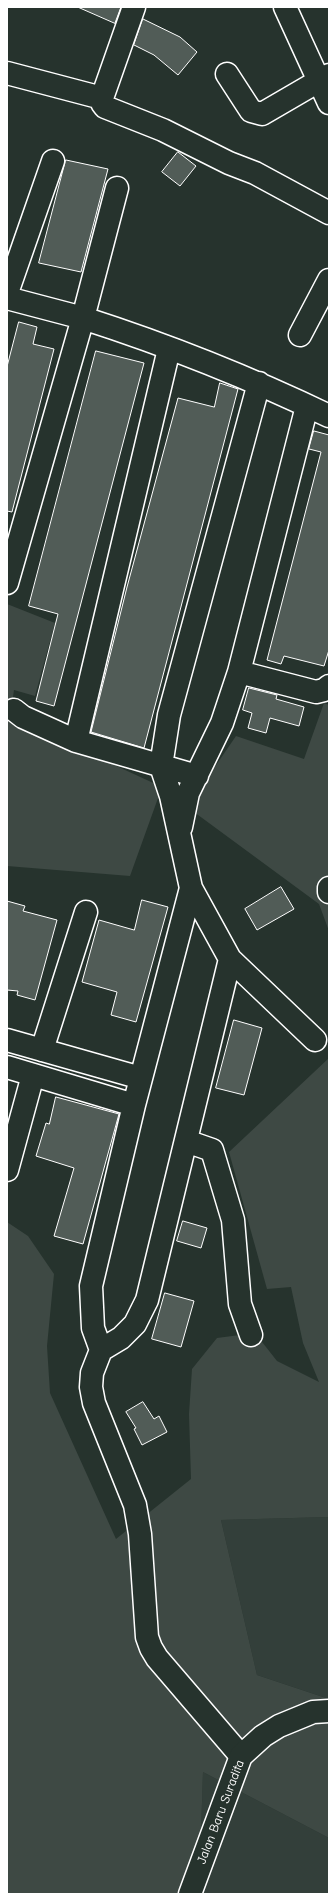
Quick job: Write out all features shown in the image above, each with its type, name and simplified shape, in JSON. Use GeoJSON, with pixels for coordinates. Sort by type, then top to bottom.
{"type":"FeatureCollection","features":[{"type":"Feature","properties":{"kind":"street"},"geometry":{"type":"LineString","coordinates":[[134,7],[102,98],[102,103],[105,107],[163,130],[229,163],[255,173],[329,213]]}},
{"type":"Feature","properties":{"kind":"street"},"geometry":{"type":"LineString","coordinates":[[285,7],[324,77],[329,102]]}},
{"type":"Feature","properties":{"kind":"street"},"geometry":{"type":"LineString","coordinates":[[7,73],[102,98]]}},
{"type":"Feature","properties":{"kind":"street"},"geometry":{"type":"LineString","coordinates":[[227,74],[251,111],[262,114],[324,77]]}},
{"type":"Feature","properties":{"kind":"street"},"geometry":{"type":"LineString","coordinates":[[7,293],[53,161]]}},
{"type":"Feature","properties":{"kind":"street"},"geometry":{"type":"LineString","coordinates":[[7,583],[83,318],[117,188]]}},
{"type":"Feature","properties":{"kind":"street"},"geometry":{"type":"LineString","coordinates":[[300,335],[329,280]]}},
{"type":"Feature","properties":{"kind":"street"},"geometry":{"type":"LineString","coordinates":[[7,298],[83,318],[169,349],[259,383],[329,416]]}},
{"type":"Feature","properties":{"kind":"street"},"geometry":{"type":"LineString","coordinates":[[76,741],[169,349]]}},
{"type":"Feature","properties":{"kind":"street"},"geometry":{"type":"LineString","coordinates":[[259,383],[169,715],[161,766],[171,796],[191,888],[230,959],[315,1040]]}},
{"type":"Feature","properties":{"kind":"street"},"geometry":{"type":"LineString","coordinates":[[180,836],[188,793],[222,723],[239,672],[307,406]]}},
{"type":"Feature","properties":{"kind":"street"},"geometry":{"type":"LineString","coordinates":[[239,672],[316,692],[324,690],[329,686]]}},
{"type":"Feature","properties":{"kind":"street"},"geometry":{"type":"LineString","coordinates":[[14,710],[23,717],[76,741],[197,776]]}},
{"type":"Feature","properties":{"kind":"street"},"geometry":{"type":"LineString","coordinates":[[101,1350],[93,1328],[91,1286],[134,1105],[191,888]]}},
{"type":"Feature","properties":{"kind":"street"},"geometry":{"type":"LineString","coordinates":[[42,1050],[86,912]]}},
{"type":"Feature","properties":{"kind":"street"},"geometry":{"type":"LineString","coordinates":[[230,959],[147,1300],[135,1324],[121,1338],[101,1350],[92,1373],[91,1387],[94,1403],[135,1505],[140,1534],[147,1637],[150,1648],[241,1756]]}},
{"type":"Feature","properties":{"kind":"street"},"geometry":{"type":"LineString","coordinates":[[7,1040],[141,1078]]}},
{"type":"Feature","properties":{"kind":"street"},"geometry":{"type":"LineString","coordinates":[[7,1067],[134,1105]]}},
{"type":"Feature","properties":{"kind":"street"},"geometry":{"type":"LineString","coordinates":[[7,1170],[33,1075]]}},
{"type":"Feature","properties":{"kind":"street"},"geometry":{"type":"LineString","coordinates":[[186,1141],[212,1150],[234,1220],[240,1304],[251,1335]]}},
{"type":"Feature","properties":{"kind":"street","name":"Jalan Baru Suradita"},"geometry":{"type":"LineString","coordinates":[[190,1894],[241,1756],[263,1736],[279,1726],[313,1712],[329,1711]]}},
{"type":"Feature","properties":{"kind":"shaded area"},"geometry":{"type":"Polygon","coordinates":[[[7,604],[55,623],[35,696],[14,690],[10,717],[162,787],[130,876],[7,866],[7,604]]]}},
{"type":"Feature","properties":{"kind":"shaded area"},"geometry":{"type":"Polygon","coordinates":[[[324,703],[329,705],[329,931],[319,904],[194,812],[199,790],[236,736],[304,759],[324,703]]]}},
{"type":"Feature","properties":{"kind":"shaded area"},"geometry":{"type":"Polygon","coordinates":[[[329,1058],[329,1517],[221,1520],[257,1675],[329,1699],[329,1838],[203,1772],[199,1894],[7,1894],[7,1222],[28,1236],[54,1274],[47,1346],[50,1393],[116,1539],[191,1479],[189,1414],[192,1369],[217,1338],[255,1333],[277,1361],[319,1382],[303,1343],[291,1287],[267,1289],[229,1152],[329,1058]]]}},
{"type":"Feature","properties":{"kind":"shaded area"},"geometry":{"type":"Polygon","coordinates":[[[329,1517],[329,1699],[257,1675],[221,1520],[329,1517]]]}},
{"type":"Feature","properties":{"kind":"shaded area"},"geometry":{"type":"Polygon","coordinates":[[[203,1772],[329,1838],[329,1894],[199,1894],[203,1772]]]}},
{"type":"Feature","properties":{"kind":"building"},"geometry":{"type":"Polygon","coordinates":[[[78,7],[121,7],[115,23],[78,7]]]}},
{"type":"Feature","properties":{"kind":"building"},"geometry":{"type":"Polygon","coordinates":[[[143,19],[180,37],[197,52],[178,75],[154,55],[134,45],[143,19]]]}},
{"type":"Feature","properties":{"kind":"building"},"geometry":{"type":"Polygon","coordinates":[[[178,152],[196,166],[180,186],[162,172],[178,152]]]}},
{"type":"Feature","properties":{"kind":"building"},"geometry":{"type":"Polygon","coordinates":[[[66,160],[108,169],[81,272],[39,263],[66,160]]]}},
{"type":"Feature","properties":{"kind":"building"},"geometry":{"type":"Polygon","coordinates":[[[19,322],[37,327],[33,344],[54,349],[12,512],[7,511],[7,367],[19,322]]]}},
{"type":"Feature","properties":{"kind":"building"},"geometry":{"type":"Polygon","coordinates":[[[96,351],[144,363],[54,706],[36,701],[58,614],[29,606],[96,351]]]}},
{"type":"Feature","properties":{"kind":"building"},"geometry":{"type":"Polygon","coordinates":[[[220,383],[238,389],[144,748],[91,732],[127,587],[178,398],[214,407],[220,383]]]}},
{"type":"Feature","properties":{"kind":"building"},"geometry":{"type":"Polygon","coordinates":[[[314,431],[329,435],[329,650],[324,666],[284,656],[281,664],[267,660],[321,452],[309,449],[314,431]]]}},
{"type":"Feature","properties":{"kind":"building"},"geometry":{"type":"Polygon","coordinates":[[[249,688],[277,695],[276,699],[304,707],[299,726],[270,718],[266,733],[248,728],[252,713],[243,710],[249,688]]]}},
{"type":"Feature","properties":{"kind":"building"},"geometry":{"type":"Polygon","coordinates":[[[281,887],[294,909],[257,930],[245,909],[281,887]]]}},
{"type":"Feature","properties":{"kind":"building"},"geometry":{"type":"Polygon","coordinates":[[[142,900],[168,907],[136,1022],[111,1015],[117,992],[82,982],[99,920],[134,930],[142,900]]]}},
{"type":"Feature","properties":{"kind":"building"},"geometry":{"type":"Polygon","coordinates":[[[7,901],[25,906],[23,911],[57,920],[35,1000],[17,995],[18,991],[7,990],[7,901]]]}},
{"type":"Feature","properties":{"kind":"building"},"geometry":{"type":"Polygon","coordinates":[[[234,1020],[262,1028],[244,1095],[216,1088],[234,1020]]]}},
{"type":"Feature","properties":{"kind":"building"},"geometry":{"type":"Polygon","coordinates":[[[56,1097],[119,1114],[83,1244],[54,1236],[74,1168],[36,1156],[46,1123],[49,1124],[56,1097]]]}},
{"type":"Feature","properties":{"kind":"building"},"geometry":{"type":"Polygon","coordinates":[[[183,1221],[207,1228],[201,1248],[177,1241],[183,1221]]]}},
{"type":"Feature","properties":{"kind":"building"},"geometry":{"type":"Polygon","coordinates":[[[165,1293],[194,1301],[181,1347],[152,1339],[165,1293]]]}},
{"type":"Feature","properties":{"kind":"building"},"geometry":{"type":"Polygon","coordinates":[[[143,1402],[154,1419],[159,1416],[167,1432],[142,1445],[134,1429],[136,1428],[126,1412],[143,1402]]]}}]}
